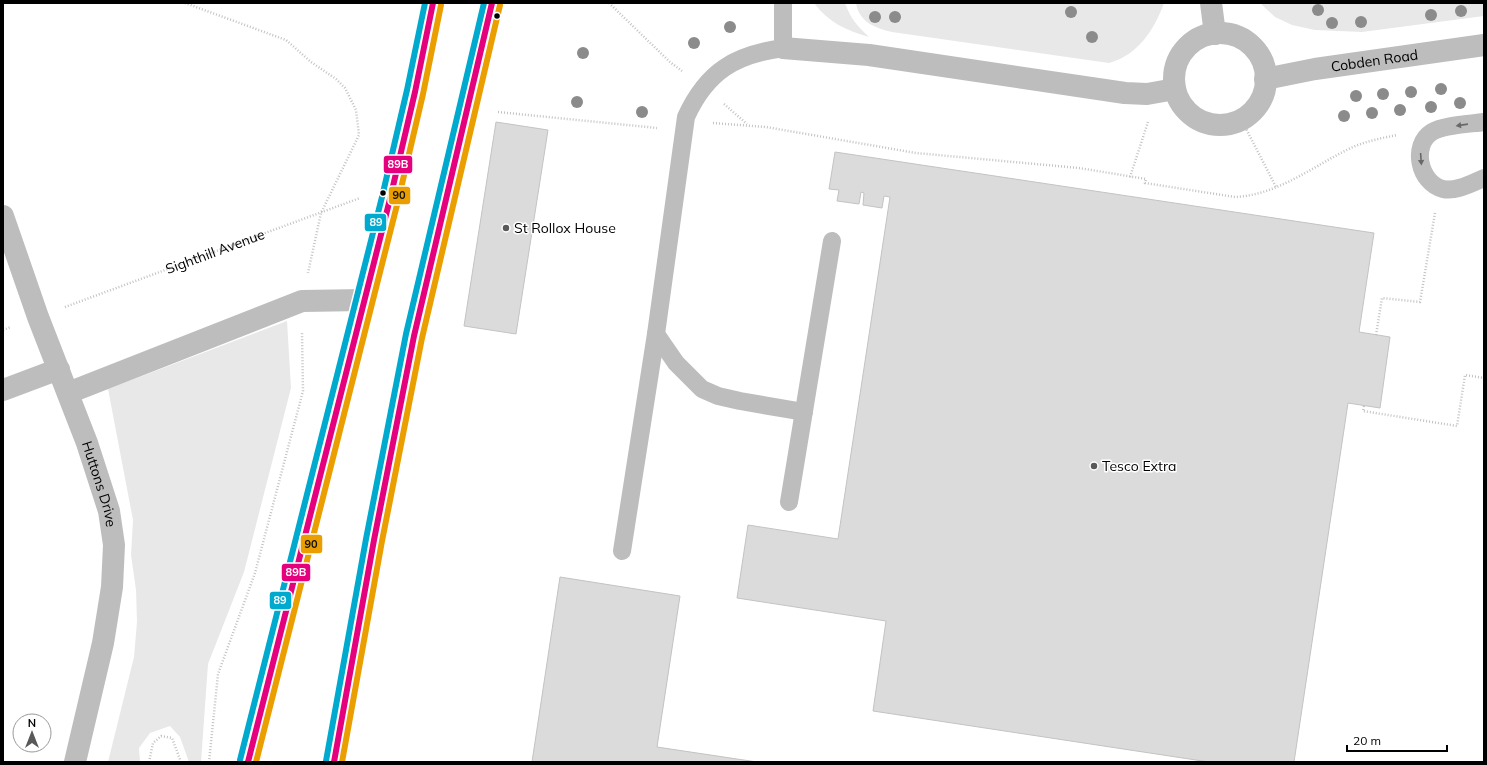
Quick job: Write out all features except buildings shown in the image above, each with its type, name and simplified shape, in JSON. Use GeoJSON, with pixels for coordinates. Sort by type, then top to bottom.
{"type":"FeatureCollection","features":[{"type":"Feature","properties":{"kind":"street"},"geometry":{"type":"LineString","coordinates":[[248,762],[393,186],[415,92],[433,3]]}},
{"type":"Feature","properties":{"kind":"street"},"geometry":{"type":"LineString","coordinates":[[334,762],[373,547],[414,336],[492,3]]}},
{"type":"Feature","properties":{"kind":"street"},"geometry":{"type":"LineString","coordinates":[[1211,3],[1215,34]]}},
{"type":"Feature","properties":{"kind":"street"},"geometry":{"type":"LineString","coordinates":[[783,48],[869,55],[1125,93],[1147,94],[1166,91],[1179,100],[1186,110],[1195,118],[1206,123],[1218,125],[1230,124],[1241,119],[1258,105],[1263,95],[1265,69],[1256,51],[1248,43],[1238,37],[1227,34],[1204,36],[1194,41],[1179,57],[1175,68],[1174,78],[1166,91]]}},
{"type":"Feature","properties":{"kind":"street","name":"Cobden Road"},"geometry":{"type":"LineString","coordinates":[[1265,79],[1323,68],[1484,45]]}},
{"type":"Feature","properties":{"kind":"street","name":"Huttons Drive"},"geometry":{"type":"LineString","coordinates":[[3,216],[38,317],[87,443],[109,511],[114,545],[112,587],[103,643],[75,762]]}},
{"type":"Feature","properties":{"kind":"street"},"geometry":{"type":"LineString","coordinates":[[68,393],[302,301],[364,300]]}},
{"type":"Feature","properties":{"kind":"street"},"geometry":{"type":"LineString","coordinates":[[3,390],[58,369]]}},
{"type":"Feature","properties":{"kind":"lane"},"geometry":{"type":"LineString","coordinates":[[622,551],[656,334],[684,125],[696,95],[714,76],[732,62],[745,56],[763,51],[783,48],[783,3]]}},
{"type":"Feature","properties":{"kind":"lane"},"geometry":{"type":"LineString","coordinates":[[1484,122],[1439,128],[1431,132],[1423,142],[1420,156],[1425,175],[1436,186],[1443,189],[1454,189],[1484,178]]}},
{"type":"Feature","properties":{"kind":"lane"},"geometry":{"type":"LineString","coordinates":[[789,502],[832,241]]}},
{"type":"Feature","properties":{"kind":"lane"},"geometry":{"type":"LineString","coordinates":[[656,334],[676,363],[702,389],[718,396],[740,401],[804,412]]}},
{"type":"Feature","properties":{"kind":"path"},"geometry":{"type":"LineString","coordinates":[[185,3],[286,40],[311,62],[336,79],[345,88],[356,110],[359,135],[320,213],[302,301],[303,391],[255,573],[218,674],[209,762]]}},
{"type":"Feature","properties":{"kind":"path"},"geometry":{"type":"LineString","coordinates":[[608,3],[670,62],[748,124]]}},
{"type":"Feature","properties":{"kind":"path"},"geometry":{"type":"LineString","coordinates":[[1130,177],[1166,91]]}},
{"type":"Feature","properties":{"kind":"path"},"geometry":{"type":"LineString","coordinates":[[498,112],[657,128],[718,122],[748,124],[916,153],[1079,168],[1146,179],[1145,183],[1235,197],[1247,196],[1276,187],[1365,142],[1439,128]]}},
{"type":"Feature","properties":{"kind":"path"},"geometry":{"type":"LineString","coordinates":[[1241,119],[1276,187]]}},
{"type":"Feature","properties":{"kind":"path","name":"Sighthill Avenue"},"geometry":{"type":"LineString","coordinates":[[38,317],[393,186]]}},
{"type":"Feature","properties":{"kind":"path"},"geometry":{"type":"LineString","coordinates":[[1376,335],[1382,298],[1420,302],[1439,187]]}},
{"type":"Feature","properties":{"kind":"path"},"geometry":{"type":"LineString","coordinates":[[1364,406],[1363,411],[1457,426],[1465,375],[1484,378]]}},
{"type":"Feature","properties":{"kind":"path"},"geometry":{"type":"LineString","coordinates":[[149,762],[153,743],[161,736],[172,738],[180,762]]}},
{"type":"Feature","properties":{"kind":"shaded area"},"geometry":{"type":"Polygon","coordinates":[[[814,3],[845,3],[855,22],[869,37],[838,25],[819,10],[814,3]]]}},
{"type":"Feature","properties":{"kind":"shaded area"},"geometry":{"type":"Polygon","coordinates":[[[856,3],[1164,3],[1150,32],[1137,48],[1109,63],[892,32],[874,26],[864,19],[860,15],[856,3]]]}},
{"type":"Feature","properties":{"kind":"shaded area"},"geometry":{"type":"Polygon","coordinates":[[[1260,3],[1484,3],[1484,16],[1362,32],[1315,30],[1292,25],[1275,17],[1260,3]]]}},
{"type":"Feature","properties":{"kind":"shaded area"},"geometry":{"type":"Polygon","coordinates":[[[287,321],[291,388],[244,572],[208,664],[201,762],[189,762],[180,737],[170,726],[150,733],[139,748],[140,762],[108,762],[134,657],[137,622],[136,590],[131,555],[133,520],[108,389],[287,321]]]}},
{"type":"Feature","properties":{"kind":"transit line","name":"89"},"geometry":{"type":"LineString","coordinates":[[240,760],[382,197],[407,90],[425,3]]}},
{"type":"Feature","properties":{"kind":"transit line","name":"89B"},"geometry":{"type":"LineString","coordinates":[[248,762],[390,199],[415,92],[433,3]]}},
{"type":"Feature","properties":{"kind":"transit line","name":"89"},"geometry":{"type":"LineString","coordinates":[[326,761],[366,539],[406,334],[484,3]]}},
{"type":"Feature","properties":{"kind":"transit line","name":"89B"},"geometry":{"type":"LineString","coordinates":[[334,762],[374,540],[414,336],[492,3]]}},
{"type":"Feature","properties":{"kind":"transit line","name":"90"},"geometry":{"type":"LineString","coordinates":[[256,762],[398,201],[423,94],[441,5]]}},
{"type":"Feature","properties":{"kind":"transit line","name":"90"},"geometry":{"type":"LineString","coordinates":[[342,762],[382,541],[422,338],[500,5]]}},
{"type":"Feature","properties":{"kind":"place","name":"St Rollox House"},"geometry":{"type":"Point","coordinates":[506,228]}},
{"type":"Feature","properties":{"kind":"place","name":"Tesco Extra"},"geometry":{"type":"Point","coordinates":[1094,466]}}]}
